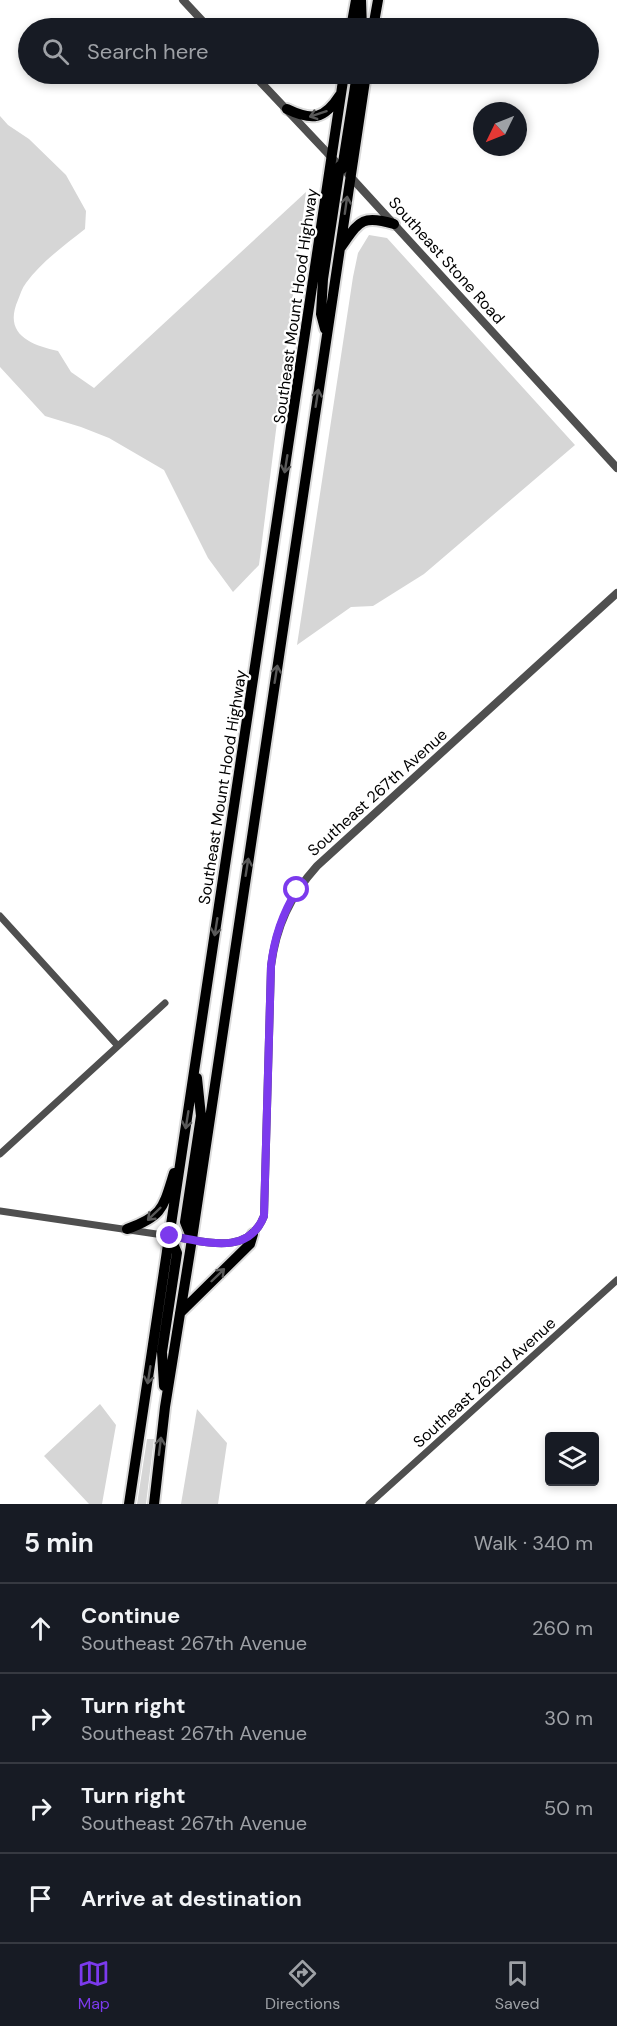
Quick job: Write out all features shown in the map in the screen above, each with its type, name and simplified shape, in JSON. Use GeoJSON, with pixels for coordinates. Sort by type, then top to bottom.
{"type":"FeatureCollection","features":[{"type":"Feature","properties":{"kind":"highway"},"geometry":{"type":"LineString","coordinates":[[353,18],[356,0]]}},
{"type":"Feature","properties":{"kind":"highway"},"geometry":{"type":"LineString","coordinates":[[362,0],[362,18]]}},
{"type":"Feature","properties":{"kind":"highway"},"geometry":{"type":"LineString","coordinates":[[375,18],[378,0]]}},
{"type":"Feature","properties":{"kind":"highway","name":"Southeast Mount Hood Highway"},"geometry":{"type":"LineString","coordinates":[[129,1504],[342,84]]}},
{"type":"Feature","properties":{"kind":"highway"},"geometry":{"type":"LineString","coordinates":[[326,335],[321,314],[322,279],[344,170],[356,84]]}},
{"type":"Feature","properties":{"kind":"highway","name":"Southeast Mount Hood Highway"},"geometry":{"type":"LineString","coordinates":[[154,1504],[165,1407],[339,250],[344,170],[364,84]]}},
{"type":"Feature","properties":{"kind":"highway"},"geometry":{"type":"LineString","coordinates":[[286,109],[307,117],[320,116],[332,107],[341,93]]}},
{"type":"Feature","properties":{"kind":"highway"},"geometry":{"type":"LineString","coordinates":[[339,250],[363,221],[376,218],[394,224]]}},
{"type":"Feature","properties":{"kind":"highway"},"geometry":{"type":"LineString","coordinates":[[192,1239],[185,1222],[201,1116],[195,1063]]}},
{"type":"Feature","properties":{"kind":"highway"},"geometry":{"type":"LineString","coordinates":[[127,1229],[149,1220],[160,1210],[168,1194],[183,1147]]}},
{"type":"Feature","properties":{"kind":"highway"},"geometry":{"type":"LineString","coordinates":[[180,1314],[250,1244],[253,1234]]}},
{"type":"Feature","properties":{"kind":"highway"},"geometry":{"type":"LineString","coordinates":[[165,1407],[162,1352],[177,1253],[170,1236]]}},
{"type":"Feature","properties":{"kind":"street"},"geometry":{"type":"LineString","coordinates":[[183,0],[200,18]]}},
{"type":"Feature","properties":{"kind":"street","name":"Southeast Stone Road"},"geometry":{"type":"LineString","coordinates":[[262,84],[617,468]]}},
{"type":"Feature","properties":{"kind":"street","name":"Southeast 267th Avenue"},"geometry":{"type":"LineString","coordinates":[[253,1234],[261,1223],[266,1201],[272,962],[277,934],[288,904],[317,866],[617,593]]}},
{"type":"Feature","properties":{"kind":"street"},"geometry":{"type":"LineString","coordinates":[[0,916],[118,1046]]}},
{"type":"Feature","properties":{"kind":"street"},"geometry":{"type":"LineString","coordinates":[[0,1154],[165,1004]]}},
{"type":"Feature","properties":{"kind":"street"},"geometry":{"type":"LineString","coordinates":[[0,1212],[226,1244],[243,1240],[253,1234]]}},
{"type":"Feature","properties":{"kind":"street","name":"Southeast 262nd Avenue"},"geometry":{"type":"LineString","coordinates":[[369,1504],[617,1280]]}},
{"type":"Feature","properties":{"kind":"shaded area"},"geometry":{"type":"Polygon","coordinates":[[[0,116],[8,125],[29,139],[66,175],[86,211],[85,229],[46,261],[23,287],[14,312],[14,321],[22,336],[38,345],[58,351],[71,372],[94,388],[306,192],[259,565],[233,592],[208,558],[164,470],[109,438],[45,416],[0,367],[0,116]]]}},
{"type":"Feature","properties":{"kind":"shaded area"},"geometry":{"type":"Polygon","coordinates":[[[369,235],[387,238],[575,445],[424,574],[373,606],[351,607],[297,645],[353,277],[358,253],[369,235]]]}},
{"type":"Feature","properties":{"kind":"shaded area"},"geometry":{"type":"Polygon","coordinates":[[[100,1404],[116,1425],[102,1504],[89,1504],[44,1456],[100,1404]]]}},
{"type":"Feature","properties":{"kind":"shaded area"},"geometry":{"type":"Polygon","coordinates":[[[197,1409],[227,1443],[218,1504],[181,1504],[197,1409]]]}},
{"type":"Feature","properties":{"kind":"shaded area"},"geometry":{"type":"Polygon","coordinates":[[[147,1439],[154,1439],[146,1504],[137,1504],[147,1439]]]}},
{"type":"Feature","properties":{"kind":"route"},"geometry":{"type":"LineString","coordinates":[[170,1236],[215,1243],[235,1243],[253,1234],[264,1216],[271,966],[282,918],[297,890]]}}]}
